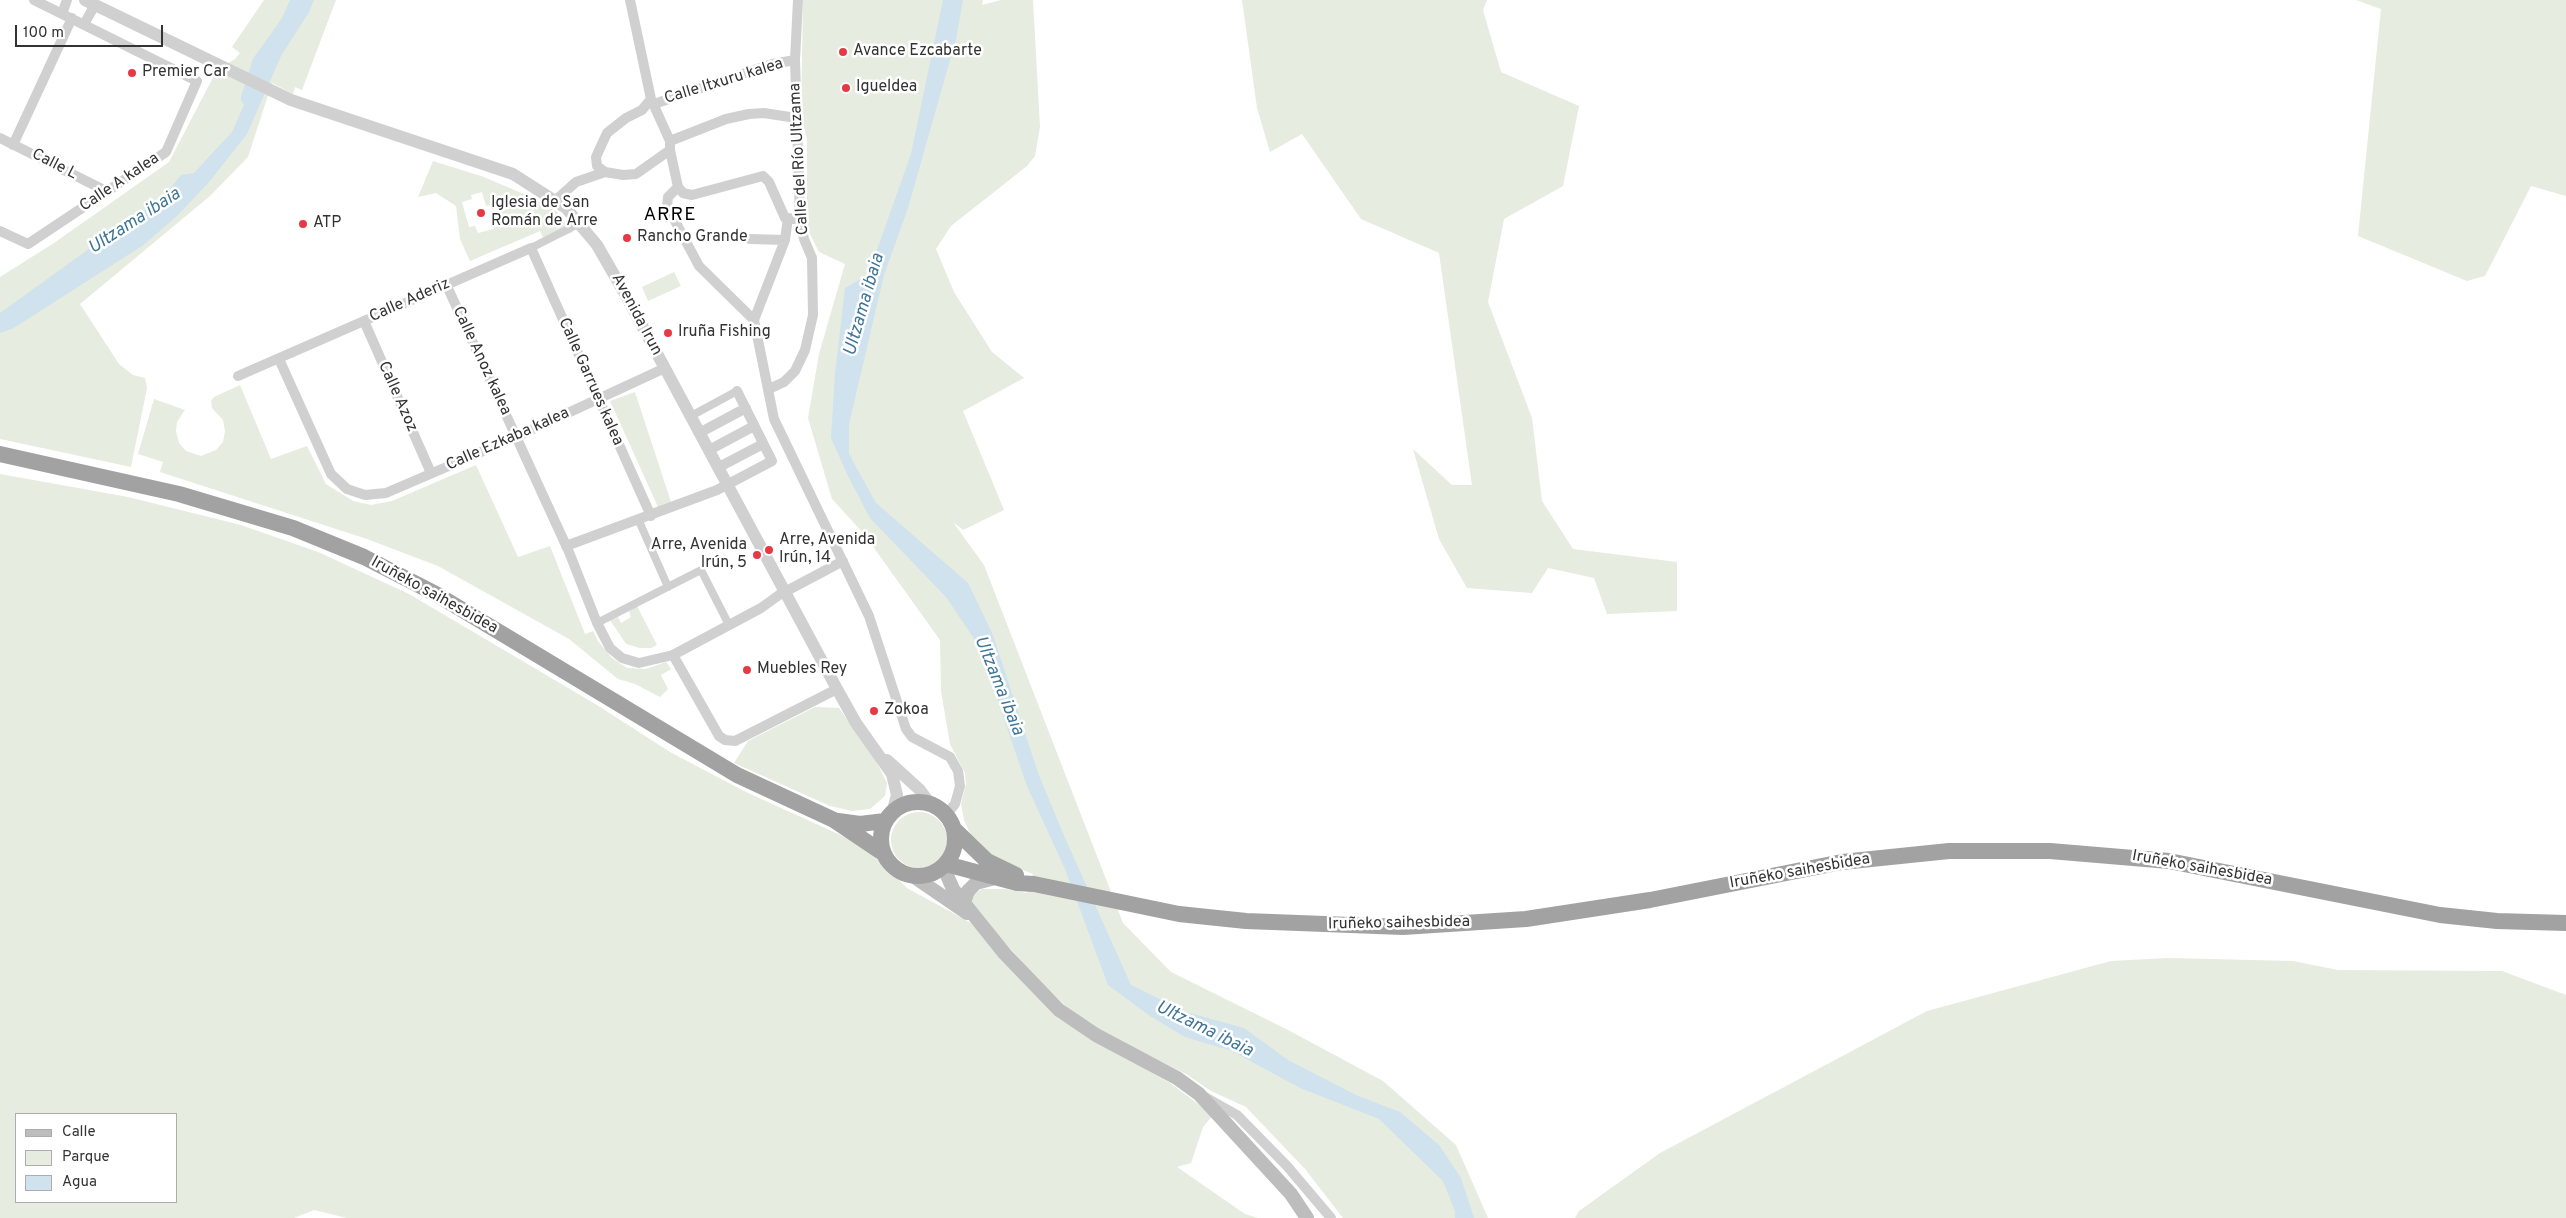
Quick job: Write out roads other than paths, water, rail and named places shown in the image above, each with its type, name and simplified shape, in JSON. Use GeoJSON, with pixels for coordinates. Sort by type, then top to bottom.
{"type":"FeatureCollection","features":[{"type":"Feature","properties":{"kind":"highway","name":"Iruñeko saihesbidea"},"geometry":{"type":"LineString","coordinates":[[0,454],[179,494],[293,528],[364,557],[436,594],[737,775],[834,820],[883,853]]}},
{"type":"Feature","properties":{"kind":"highway"},"geometry":{"type":"LineString","coordinates":[[917,802],[931,804],[950,822],[954,847],[945,865],[932,873],[913,876],[895,868],[883,853],[881,837],[888,817],[904,805],[917,802]]}},
{"type":"Feature","properties":{"kind":"highway","name":"Iruñeko saihesbidea"},"geometry":{"type":"LineString","coordinates":[[834,820],[860,824],[888,817]]}},
{"type":"Feature","properties":{"kind":"highway","name":"Iruñeko saihesbidea"},"geometry":{"type":"LineString","coordinates":[[950,822],[987,861],[1034,884]]}},
{"type":"Feature","properties":{"kind":"highway","name":"Iruñeko saihesbidea"},"geometry":{"type":"LineString","coordinates":[[945,865],[1017,883],[1034,884],[1159,911],[1246,922],[1322,926],[1403,927],[1460,925],[1526,919],[1650,900],[1842,862],[1949,851],[2050,851],[2168,861],[2440,915],[2497,921],[2566,923]]}},
{"type":"Feature","properties":{"kind":"main road"},"geometry":{"type":"LineString","coordinates":[[945,865],[953,889],[1006,954],[1059,1010],[1096,1035],[1177,1078],[1199,1094],[1284,1186],[1307,1218]]}},
{"type":"Feature","properties":{"kind":"main road"},"geometry":{"type":"LineString","coordinates":[[913,876],[976,918]]}},
{"type":"Feature","properties":{"kind":"main road"},"geometry":{"type":"LineString","coordinates":[[964,902],[968,891],[976,883],[995,878]]}},
{"type":"Feature","properties":{"kind":"street"},"geometry":{"type":"LineString","coordinates":[[34,0],[84,24],[90,2]]}},
{"type":"Feature","properties":{"kind":"street"},"geometry":{"type":"LineString","coordinates":[[13,144],[67,16],[67,0]]}},
{"type":"Feature","properties":{"kind":"street"},"geometry":{"type":"LineString","coordinates":[[630,0],[653,102],[670,145],[678,188],[683,193],[692,195],[763,176],[769,182],[785,218],[800,219]]}},
{"type":"Feature","properties":{"kind":"street","name":"Calle del Río Ultzama"},"geometry":{"type":"LineString","coordinates":[[769,389],[784,382],[795,371],[805,350],[812,315],[812,258],[804,239],[800,219],[795,60],[798,0]]}},
{"type":"Feature","properties":{"kind":"street","name":"Avenida Irun"},"geometry":{"type":"LineString","coordinates":[[90,2],[291,100],[514,174],[556,200],[580,223],[602,252],[701,432],[837,689],[856,723],[881,755]]}},
{"type":"Feature","properties":{"kind":"street","name":"Calle A kalea"},"geometry":{"type":"LineString","coordinates":[[0,231],[28,244],[166,152],[197,81],[84,24]]}},
{"type":"Feature","properties":{"kind":"street","name":"Calle Itxuru kalea"},"geometry":{"type":"LineString","coordinates":[[653,102],[772,64],[795,60]]}},
{"type":"Feature","properties":{"kind":"street"},"geometry":{"type":"LineString","coordinates":[[653,102],[626,118],[607,133],[596,157],[597,166],[605,172],[623,175],[636,174],[670,145],[726,119],[764,113],[796,118]]}},
{"type":"Feature","properties":{"kind":"street","name":"Calle L"},"geometry":{"type":"LineString","coordinates":[[0,138],[108,192]]}},
{"type":"Feature","properties":{"kind":"street"},"geometry":{"type":"LineString","coordinates":[[556,200],[576,182],[605,172]]}},
{"type":"Feature","properties":{"kind":"street"},"geometry":{"type":"LineString","coordinates":[[678,188],[668,197],[667,206],[699,266],[754,320],[774,419],[869,616],[906,729],[912,737],[950,757],[958,771],[960,786],[950,822]]}},
{"type":"Feature","properties":{"kind":"street"},"geometry":{"type":"LineString","coordinates":[[754,320],[785,240],[788,218]]}},
{"type":"Feature","properties":{"kind":"street","name":"Calle Aderiz"},"geometry":{"type":"LineString","coordinates":[[238,376],[530,248],[580,223]]}},
{"type":"Feature","properties":{"kind":"street"},"geometry":{"type":"LineString","coordinates":[[750,240],[785,240]]}},
{"type":"Feature","properties":{"kind":"street","name":"Calle Garrues kalea"},"geometry":{"type":"LineString","coordinates":[[530,248],[651,516]]}},
{"type":"Feature","properties":{"kind":"street","name":"Calle Anoz kalea"},"geometry":{"type":"LineString","coordinates":[[446,284],[566,546],[597,623],[610,648],[622,658],[639,663],[673,655],[728,622],[761,608],[786,591],[843,561]]}},
{"type":"Feature","properties":{"kind":"street","name":"Calle Azoz"},"geometry":{"type":"LineString","coordinates":[[364,321],[431,473]]}},
{"type":"Feature","properties":{"kind":"street","name":"Calle Ezkaba kalea"},"geometry":{"type":"LineString","coordinates":[[279,359],[331,474],[348,489],[365,495],[386,493],[516,437],[665,368]]}},
{"type":"Feature","properties":{"kind":"street"},"geometry":{"type":"LineString","coordinates":[[566,546],[639,523],[651,516],[729,485],[772,461],[737,391],[691,416]]}},
{"type":"Feature","properties":{"kind":"street"},"geometry":{"type":"LineString","coordinates":[[701,432],[746,408]]}},
{"type":"Feature","properties":{"kind":"street"},"geometry":{"type":"LineString","coordinates":[[710,449],[754,426]]}},
{"type":"Feature","properties":{"kind":"street"},"geometry":{"type":"LineString","coordinates":[[719,467],[763,444]]}},
{"type":"Feature","properties":{"kind":"street"},"geometry":{"type":"LineString","coordinates":[[639,523],[668,587]]}},
{"type":"Feature","properties":{"kind":"street"},"geometry":{"type":"LineString","coordinates":[[597,623],[701,570],[728,622]]}},
{"type":"Feature","properties":{"kind":"street"},"geometry":{"type":"LineString","coordinates":[[673,655],[719,736],[725,740],[735,741],[837,689]]}},
{"type":"Feature","properties":{"kind":"street"},"geometry":{"type":"LineString","coordinates":[[881,755],[899,769],[931,804]]}},
{"type":"Feature","properties":{"kind":"street"},"geometry":{"type":"LineString","coordinates":[[881,755],[892,774],[895,784],[896,795],[888,817]]}},
{"type":"Feature","properties":{"kind":"street"},"geometry":{"type":"LineString","coordinates":[[1199,1094],[1237,1115],[1287,1166],[1331,1218]]}},
{"type":"Feature","properties":{"kind":"water"},"geometry":{"type":"Polygon","coordinates":[[[290,0],[314,0],[309,12],[281,56],[247,134],[209,182],[176,217],[142,246],[12,329],[0,333],[0,313],[118,228],[162,199],[181,175],[194,173],[232,132],[290,0]]]}},
{"type":"Feature","properties":{"kind":"water"},"geometry":{"type":"Polygon","coordinates":[[[943,0],[963,0],[956,39],[908,208],[884,275],[849,424],[849,454],[876,503],[968,583],[993,635],[1038,773],[1131,985],[1186,1012],[1244,1028],[1288,1060],[1356,1095],[1400,1112],[1439,1145],[1461,1178],[1474,1218],[1455,1218],[1455,1211],[1443,1181],[1379,1119],[1300,1088],[1232,1051],[1185,1037],[1150,1016],[1108,985],[1065,869],[1027,786],[979,646],[946,597],[870,518],[831,438],[835,374],[845,288],[868,275],[911,154],[943,0]]]}},
{"type":"Feature","properties":{"kind":"waterway","name":"Ultzama ibaia"},"geometry":{"type":"LineString","coordinates":[[250,98],[261,63],[299,10],[303,0]]}},
{"type":"Feature","properties":{"kind":"place","name":"Avance Ezcabarte"},"geometry":{"type":"Point","coordinates":[843,52]}},
{"type":"Feature","properties":{"kind":"place","name":"Premier Car"},"geometry":{"type":"Point","coordinates":[132,73]}},
{"type":"Feature","properties":{"kind":"place","name":"Igueldea"},"geometry":{"type":"Point","coordinates":[846,88]}},
{"type":"Feature","properties":{"kind":"place","name":"Iglesia de San Román de Arre"},"geometry":{"type":"Point","coordinates":[481,213]}},
{"type":"Feature","properties":{"kind":"place","name":"ATP"},"geometry":{"type":"Point","coordinates":[303,224]}},
{"type":"Feature","properties":{"kind":"place","name":"Rancho Grande"},"geometry":{"type":"Point","coordinates":[627,238]}},
{"type":"Feature","properties":{"kind":"place","name":"Iruña Fishing"},"geometry":{"type":"Point","coordinates":[668,333]}},
{"type":"Feature","properties":{"kind":"place","name":"Arre, Avenida Irún, 14"},"geometry":{"type":"Point","coordinates":[769,550]}},
{"type":"Feature","properties":{"kind":"place","name":"Arre, Avenida Irún, 5"},"geometry":{"type":"Point","coordinates":[757,555]}},
{"type":"Feature","properties":{"kind":"place","name":"Muebles Rey"},"geometry":{"type":"Point","coordinates":[747,670]}},
{"type":"Feature","properties":{"kind":"place","name":"Zokoa"},"geometry":{"type":"Point","coordinates":[874,711]}},
{"type":"Feature","properties":{"kind":"district","name":"ARRE"},"geometry":{"type":"Point","coordinates":[670,216]}}]}
